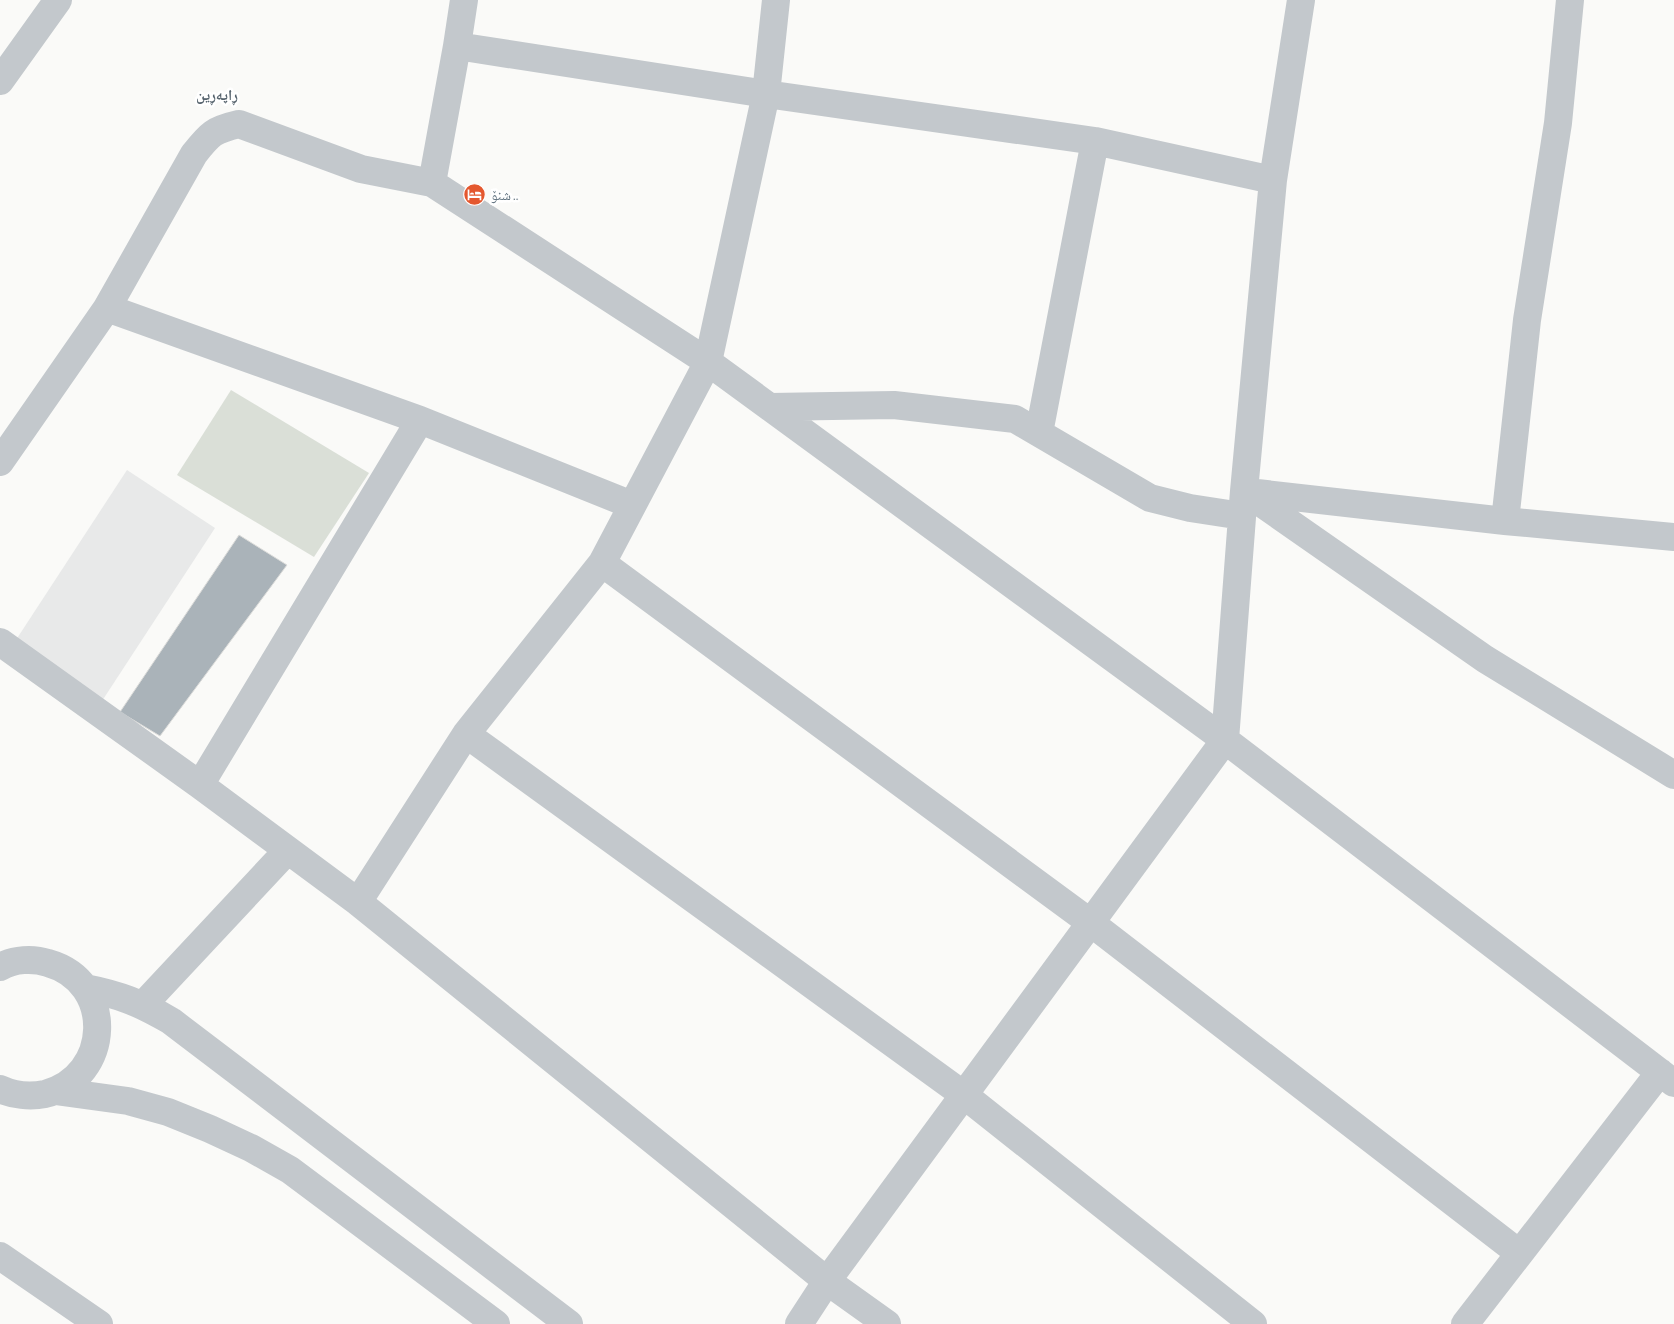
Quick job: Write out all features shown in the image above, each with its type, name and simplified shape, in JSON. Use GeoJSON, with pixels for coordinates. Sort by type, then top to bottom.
{"type":"FeatureCollection","features":[{"type":"Feature","properties":{"kind":"street"},"geometry":{"type":"LineString","coordinates":[[0,82],[58,0]]}},
{"type":"Feature","properties":{"kind":"street"},"geometry":{"type":"LineString","coordinates":[[432,183],[464,0]]}},
{"type":"Feature","properties":{"kind":"street"},"geometry":{"type":"LineString","coordinates":[[358,902],[466,734],[602,563],[708,362],[766,94],[776,0]]}},
{"type":"Feature","properties":{"kind":"street"},"geometry":{"type":"LineString","coordinates":[[799,1324],[827,1281],[1225,740],[1243,504],[1273,180],[1301,0]]}},
{"type":"Feature","properties":{"kind":"street"},"geometry":{"type":"LineString","coordinates":[[1505,521],[1527,320],[1558,123],[1570,0]]}},
{"type":"Feature","properties":{"kind":"street"},"geometry":{"type":"LineString","coordinates":[[457,46],[766,94],[1095,141],[1273,180]]}},
{"type":"Feature","properties":{"kind":"street"},"geometry":{"type":"LineString","coordinates":[[0,462],[107,308],[194,154],[208,136],[220,129],[239,124],[361,169],[432,183],[708,362],[1225,740],[1667,1077],[1519,1254],[1464,1324]]}},
{"type":"Feature","properties":{"kind":"street"},"geometry":{"type":"LineString","coordinates":[[1039,433],[1095,141]]}},
{"type":"Feature","properties":{"kind":"street"},"geometry":{"type":"LineString","coordinates":[[107,308],[420,420],[632,505]]}},
{"type":"Feature","properties":{"kind":"street"},"geometry":{"type":"LineString","coordinates":[[770,407],[894,405],[1015,419],[1150,498],[1190,508],[1243,504],[1505,521],[1674,537]]}},
{"type":"Feature","properties":{"kind":"street"},"geometry":{"type":"LineString","coordinates":[[200,785],[420,420]]}},
{"type":"Feature","properties":{"kind":"street"},"geometry":{"type":"LineString","coordinates":[[1243,504],[1485,660],[1674,775]]}},
{"type":"Feature","properties":{"kind":"street"},"geometry":{"type":"LineString","coordinates":[[602,563],[1091,923],[1519,1254]]}},
{"type":"Feature","properties":{"kind":"street"},"geometry":{"type":"LineString","coordinates":[[0,642],[200,785],[358,902],[827,1281],[887,1324]]}},
{"type":"Feature","properties":{"kind":"street"},"geometry":{"type":"LineString","coordinates":[[466,734],[964,1095],[1254,1324]]}},
{"type":"Feature","properties":{"kind":"street"},"geometry":{"type":"LineString","coordinates":[[143,1005],[287,851]]}},
{"type":"Feature","properties":{"kind":"street"},"geometry":{"type":"LineString","coordinates":[[0,967],[22,960],[40,961],[57,965],[72,975],[85,988],[94,1003],[97,1020],[97,1038],[92,1055],[83,1070],[70,1082],[55,1091],[38,1095],[20,1095],[1,1090]]}},
{"type":"Feature","properties":{"kind":"street"},"geometry":{"type":"LineString","coordinates":[[85,988],[114,994],[143,1005],[171,1022],[568,1324]]}},
{"type":"Feature","properties":{"kind":"street"},"geometry":{"type":"LineString","coordinates":[[55,1091],[128,1101],[168,1112],[251,1148],[290,1170],[496,1324]]}},
{"type":"Feature","properties":{"kind":"street"},"geometry":{"type":"LineString","coordinates":[[0,1256],[99,1324]]}},
{"type":"Feature","properties":{"kind":"shaded area"},"geometry":{"type":"Polygon","coordinates":[[[231,390],[369,473],[314,557],[177,475],[231,390]]]}},
{"type":"Feature","properties":{"kind":"shaded area"},"geometry":{"type":"Polygon","coordinates":[[[127,470],[215,528],[102,701],[14,643],[127,470]]]}},
{"type":"Feature","properties":{"kind":"building"},"geometry":{"type":"Polygon","coordinates":[[[239,535],[287,565],[160,736],[120,712],[239,535]]]}},
{"type":"Feature","properties":{"kind":"place","name":"شنۆ .."},"geometry":{"type":"Point","coordinates":[475,195]}},
{"type":"Feature","properties":{"kind":"district","name":"ڕاپەڕین"},"geometry":{"type":"Point","coordinates":[217,95]}}]}
